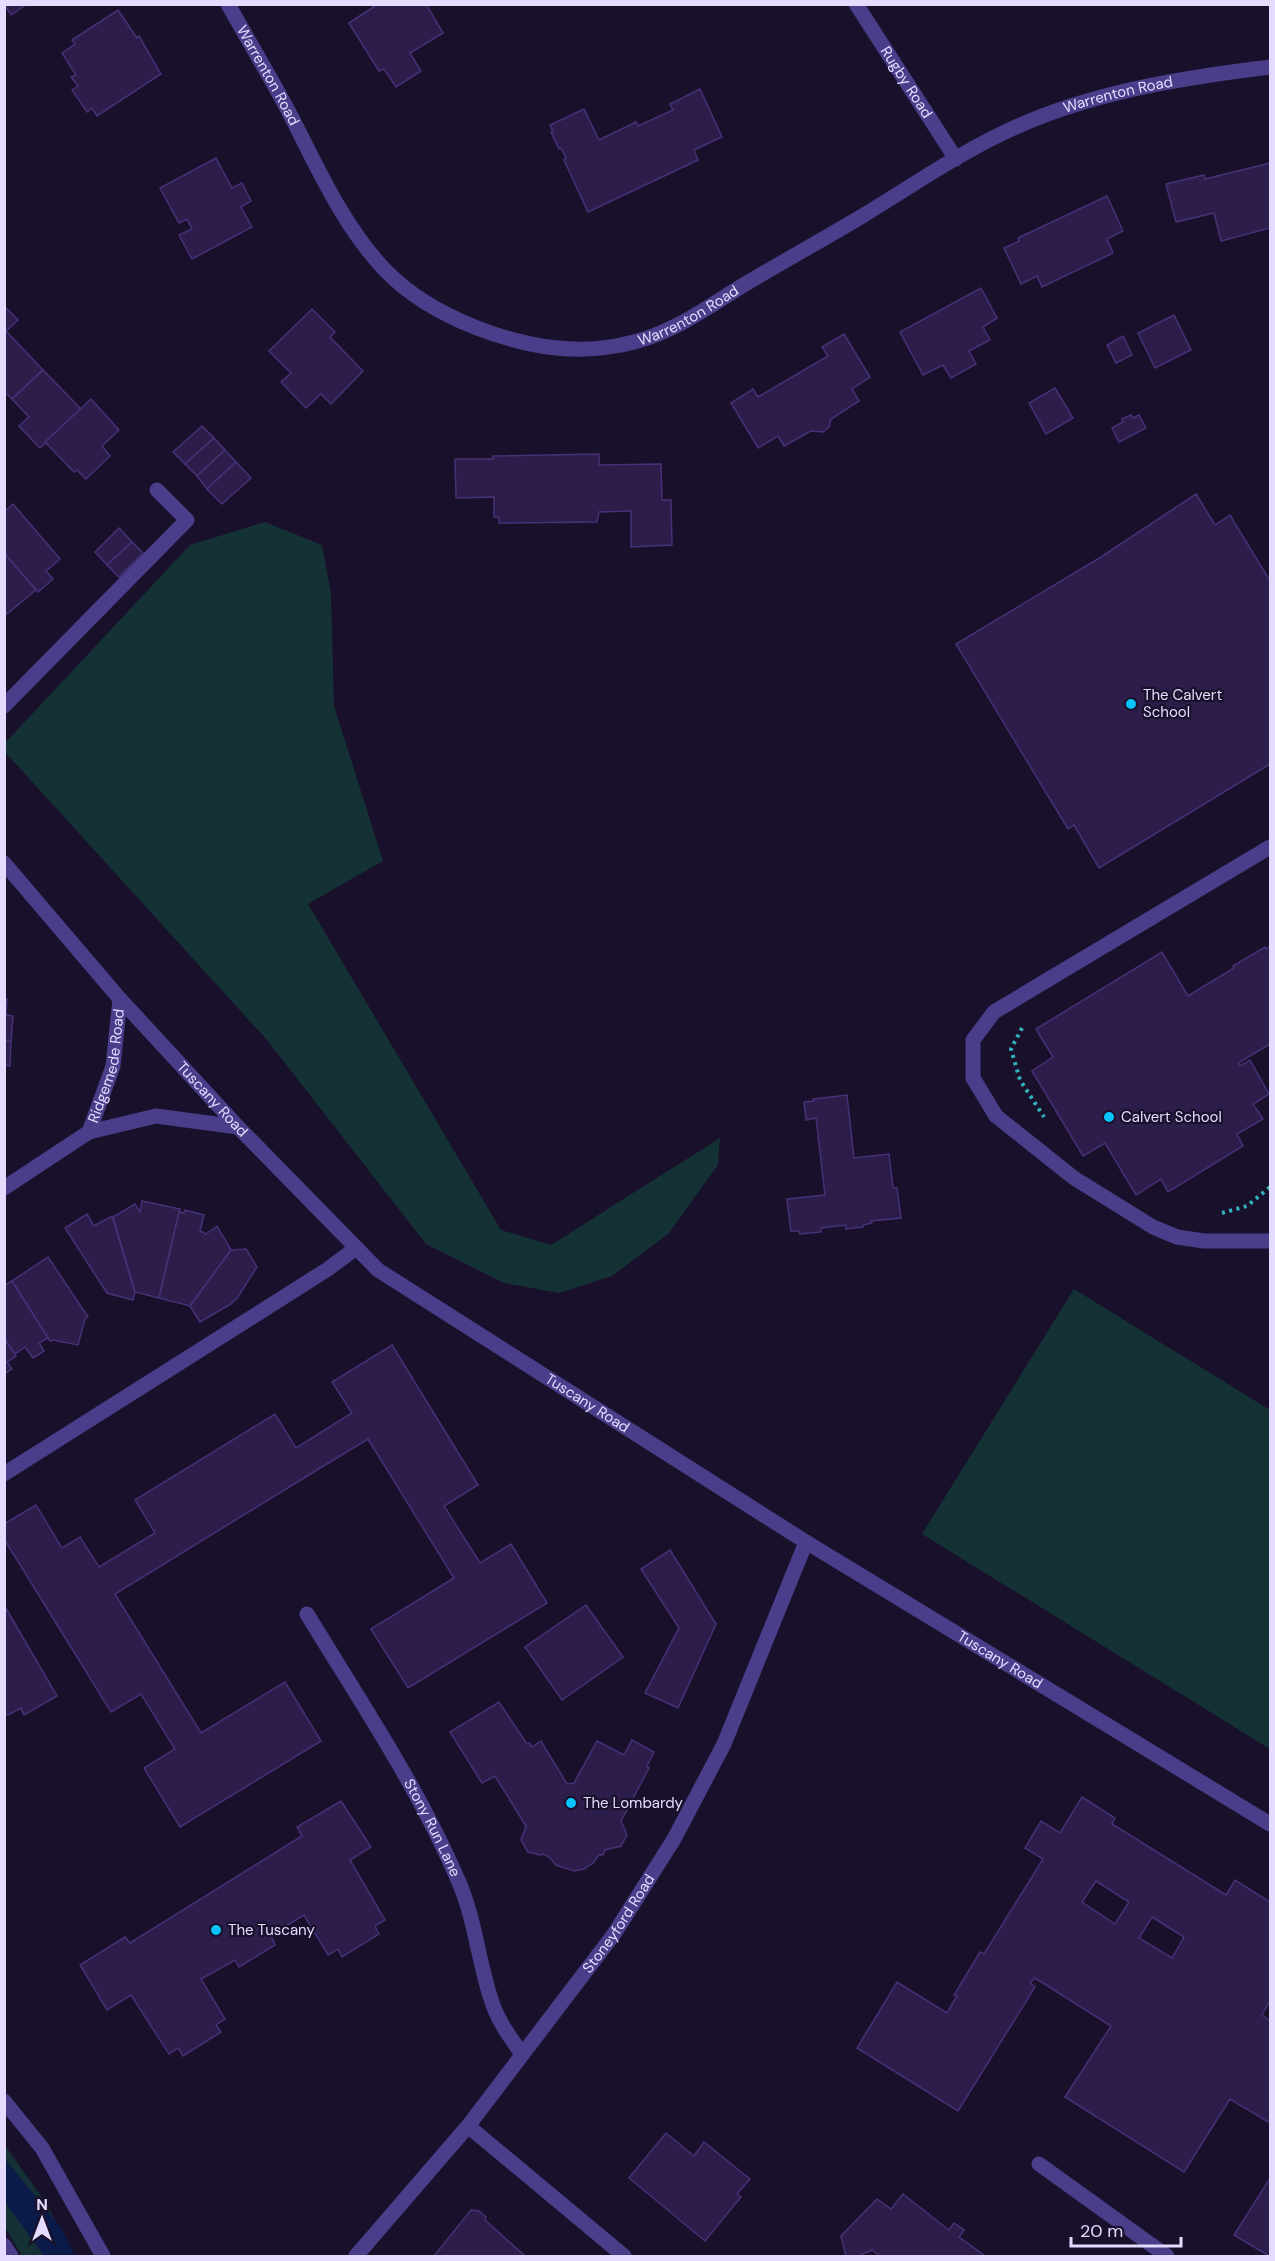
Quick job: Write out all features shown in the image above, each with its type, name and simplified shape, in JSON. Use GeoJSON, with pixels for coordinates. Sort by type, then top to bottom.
{"type":"FeatureCollection","features":[{"type":"Feature","properties":{"kind":"street","name":"Warrenton Road"},"geometry":{"type":"LineString","coordinates":[[228,4],[272,80],[344,215],[373,257],[386,271],[428,304],[459,321],[518,342],[552,349],[588,350],[623,345],[658,335],[693,318],[742,286],[956,159],[1002,133],[1049,113],[1098,98],[1148,87],[1270,67]]}},
{"type":"Feature","properties":{"kind":"street","name":"Rugby Road"},"geometry":{"type":"LineString","coordinates":[[856,4],[956,159]]}},
{"type":"Feature","properties":{"kind":"street"},"geometry":{"type":"LineString","coordinates":[[4,706],[188,520],[157,490]]}},
{"type":"Feature","properties":{"kind":"street"},"geometry":{"type":"LineString","coordinates":[[1270,847],[994,1012],[973,1040],[973,1078],[996,1116],[1074,1178],[1153,1227],[1177,1237],[1204,1241],[1270,1241]]}},
{"type":"Feature","properties":{"kind":"street","name":"Tuscany Road"},"geometry":{"type":"LineString","coordinates":[[4,862],[120,999],[238,1127],[378,1270],[806,1542],[1270,1824]]}},
{"type":"Feature","properties":{"kind":"street","name":"Ridgemede Road"},"geometry":{"type":"LineString","coordinates":[[89,1132],[113,1066],[120,999]]}},
{"type":"Feature","properties":{"kind":"street","name":"Ridgemede Road"},"geometry":{"type":"LineString","coordinates":[[4,1188],[89,1132],[156,1116],[238,1127]]}},
{"type":"Feature","properties":{"kind":"street"},"geometry":{"type":"LineString","coordinates":[[4,1474],[328,1269],[356,1248]]}},
{"type":"Feature","properties":{"kind":"street","name":"Stoneyford Road"},"geometry":{"type":"LineString","coordinates":[[356,2256],[468,2126],[614,1934],[674,1839],[724,1744],[806,1542]]}},
{"type":"Feature","properties":{"kind":"street","name":"Stony Run Lane"},"geometry":{"type":"LineString","coordinates":[[307,1614],[389,1749],[445,1851],[460,1884],[491,2000],[501,2024],[522,2054]]}},
{"type":"Feature","properties":{"kind":"street"},"geometry":{"type":"LineString","coordinates":[[4,2101],[42,2148],[103,2256]]}},
{"type":"Feature","properties":{"kind":"street"},"geometry":{"type":"LineString","coordinates":[[468,2126],[624,2256]]}},
{"type":"Feature","properties":{"kind":"street"},"geometry":{"type":"LineString","coordinates":[[1039,2164],[1167,2256]]}},
{"type":"Feature","properties":{"kind":"street"},"geometry":{"type":"LineString","coordinates":[[4,2245],[11,2256]]}},
{"type":"Feature","properties":{"kind":"path"},"geometry":{"type":"LineString","coordinates":[[1025,1023],[1011,1049],[1020,1080],[1047,1122]]}},
{"type":"Feature","properties":{"kind":"path"},"geometry":{"type":"LineString","coordinates":[[1221,1213],[1247,1206],[1270,1187]]}},
{"type":"Feature","properties":{"kind":"green space"},"geometry":{"type":"Polygon","coordinates":[[[265,522],[322,545],[331,594],[334,706],[383,861],[308,904],[501,1230],[551,1245],[720,1138],[718,1165],[668,1234],[612,1276],[559,1293],[504,1283],[426,1244],[267,1040],[5,752],[5,743],[190,545],[265,522]]]}},
{"type":"Feature","properties":{"kind":"green space"},"geometry":{"type":"Polygon","coordinates":[[[1074,1289],[1270,1410],[1270,1749],[922,1534],[1074,1289]]]}},
{"type":"Feature","properties":{"kind":"green space"},"geometry":{"type":"Polygon","coordinates":[[[4,2144],[46,2203],[74,2256],[22,2256],[5,2227],[4,2144]]]}},
{"type":"Feature","properties":{"kind":"water"},"geometry":{"type":"Polygon","coordinates":[[[5,2159],[62,2229],[75,2256],[44,2256],[5,2202],[5,2159]]]}},
{"type":"Feature","properties":{"kind":"building"},"geometry":{"type":"Polygon","coordinates":[[[4,4],[27,4],[11,15],[4,4]]]}},
{"type":"Feature","properties":{"kind":"building"},"geometry":{"type":"Polygon","coordinates":[[[378,4],[426,4],[443,33],[410,53],[421,71],[396,87],[384,69],[379,71],[349,23],[378,4]]]}},
{"type":"Feature","properties":{"kind":"building"},"geometry":{"type":"Polygon","coordinates":[[[118,10],[137,38],[139,36],[161,74],[97,116],[92,108],[87,112],[72,90],[78,86],[71,77],[76,75],[62,53],[75,44],[72,40],[118,10]]]}},
{"type":"Feature","properties":{"kind":"building"},"geometry":{"type":"Polygon","coordinates":[[[700,89],[722,137],[694,150],[698,160],[588,212],[564,160],[566,158],[551,132],[553,132],[550,125],[584,109],[599,140],[636,122],[638,126],[673,110],[670,104],[700,89]]]}},
{"type":"Feature","properties":{"kind":"building"},"geometry":{"type":"Polygon","coordinates":[[[216,158],[232,188],[242,183],[251,201],[241,207],[252,227],[192,259],[179,235],[192,229],[187,219],[179,223],[160,188],[216,158]]]}},
{"type":"Feature","properties":{"kind":"building"},"geometry":{"type":"Polygon","coordinates":[[[1270,163],[1270,228],[1221,241],[1214,213],[1176,222],[1166,184],[1204,175],[1205,179],[1270,163]]]}},
{"type":"Feature","properties":{"kind":"building"},"geometry":{"type":"Polygon","coordinates":[[[1107,196],[1123,231],[1107,239],[1113,253],[1042,287],[1037,276],[1021,284],[1004,248],[1019,241],[1018,238],[1107,196]]]}},
{"type":"Feature","properties":{"kind":"building"},"geometry":{"type":"Polygon","coordinates":[[[981,288],[997,318],[983,327],[990,340],[969,351],[976,364],[951,378],[943,365],[923,375],[900,332],[981,288]]]}},
{"type":"Feature","properties":{"kind":"building"},"geometry":{"type":"Polygon","coordinates":[[[4,306],[18,320],[4,333],[4,306]]]}},
{"type":"Feature","properties":{"kind":"building"},"geometry":{"type":"Polygon","coordinates":[[[312,309],[335,332],[330,337],[363,371],[331,404],[321,394],[306,408],[281,382],[291,373],[269,351],[312,309]]]}},
{"type":"Feature","properties":{"kind":"building"},"geometry":{"type":"Polygon","coordinates":[[[1174,315],[1191,350],[1155,368],[1138,333],[1174,315]]]}},
{"type":"Feature","properties":{"kind":"building"},"geometry":{"type":"Polygon","coordinates":[[[6,331],[43,370],[12,399],[4,391],[4,333],[6,331]]]}},
{"type":"Feature","properties":{"kind":"building"},"geometry":{"type":"Polygon","coordinates":[[[844,334],[870,377],[852,389],[859,401],[831,419],[829,427],[823,432],[811,431],[784,446],[778,436],[758,448],[731,403],[753,389],[758,397],[828,356],[822,347],[844,334]]]}},
{"type":"Feature","properties":{"kind":"building"},"geometry":{"type":"Polygon","coordinates":[[[1123,336],[1132,355],[1116,363],[1107,345],[1123,336]]]}},
{"type":"Feature","properties":{"kind":"building"},"geometry":{"type":"Polygon","coordinates":[[[43,370],[81,409],[40,448],[19,426],[29,417],[12,399],[43,370]]]}},
{"type":"Feature","properties":{"kind":"building"},"geometry":{"type":"Polygon","coordinates":[[[1055,388],[1073,418],[1046,434],[1029,403],[1055,388]]]}},
{"type":"Feature","properties":{"kind":"building"},"geometry":{"type":"Polygon","coordinates":[[[91,399],[119,430],[102,446],[110,456],[86,479],[77,470],[74,472],[45,442],[91,399]]]}},
{"type":"Feature","properties":{"kind":"building"},"geometry":{"type":"Polygon","coordinates":[[[1131,415],[1133,418],[1139,415],[1146,428],[1119,442],[1112,428],[1131,415]]]}},
{"type":"Feature","properties":{"kind":"building"},"geometry":{"type":"Polygon","coordinates":[[[202,426],[214,438],[185,464],[173,452],[202,426]]]}},
{"type":"Feature","properties":{"kind":"building"},"geometry":{"type":"Polygon","coordinates":[[[214,438],[225,450],[197,476],[185,464],[214,438]]]}},
{"type":"Feature","properties":{"kind":"building"},"geometry":{"type":"Polygon","coordinates":[[[225,450],[236,462],[207,489],[197,476],[225,450]]]}},
{"type":"Feature","properties":{"kind":"building"},"geometry":{"type":"Polygon","coordinates":[[[599,454],[599,465],[661,464],[662,500],[671,500],[672,545],[631,547],[631,511],[599,512],[597,522],[499,523],[499,517],[494,517],[494,497],[456,498],[455,459],[599,454]]]}},
{"type":"Feature","properties":{"kind":"building"},"geometry":{"type":"Polygon","coordinates":[[[236,462],[251,478],[222,504],[207,489],[236,462]]]}},
{"type":"Feature","properties":{"kind":"building","name":"The Calvert School"},"geometry":{"type":"Polygon","coordinates":[[[1196,494],[1215,525],[1230,515],[1270,581],[1270,764],[1099,868],[1074,825],[1068,829],[956,644],[1101,557],[1196,494]]]}},
{"type":"Feature","properties":{"kind":"building"},"geometry":{"type":"Polygon","coordinates":[[[13,504],[60,559],[46,571],[53,579],[38,592],[4,553],[4,512],[13,504]]]}},
{"type":"Feature","properties":{"kind":"building"},"geometry":{"type":"Polygon","coordinates":[[[119,528],[132,542],[107,565],[95,552],[119,528]]]}},
{"type":"Feature","properties":{"kind":"building"},"geometry":{"type":"Polygon","coordinates":[[[132,542],[143,553],[119,577],[107,565],[132,542]]]}},
{"type":"Feature","properties":{"kind":"building"},"geometry":{"type":"Polygon","coordinates":[[[4,553],[36,590],[7,614],[4,611],[4,553]]]}},
{"type":"Feature","properties":{"kind":"building"},"geometry":{"type":"Polygon","coordinates":[[[1270,946],[1270,1044],[1238,1063],[1240,1066],[1250,1060],[1269,1094],[1253,1104],[1263,1119],[1237,1134],[1243,1146],[1168,1192],[1161,1179],[1136,1195],[1105,1143],[1083,1156],[1032,1071],[1053,1057],[1036,1029],[1162,952],[1188,996],[1234,968],[1233,966],[1270,946]]]}},
{"type":"Feature","properties":{"kind":"building"},"geometry":{"type":"Polygon","coordinates":[[[4,999],[7,999],[6,1015],[13,1016],[11,1041],[4,1040],[4,999]]]}},
{"type":"Feature","properties":{"kind":"building"},"geometry":{"type":"Polygon","coordinates":[[[4,1040],[11,1041],[10,1066],[4,1065],[4,1040]]]}},
{"type":"Feature","properties":{"kind":"building"},"geometry":{"type":"Polygon","coordinates":[[[847,1095],[854,1158],[889,1154],[893,1188],[897,1188],[901,1218],[871,1221],[872,1223],[863,1225],[863,1227],[846,1229],[846,1225],[821,1228],[821,1232],[800,1234],[799,1231],[791,1231],[787,1199],[825,1195],[816,1118],[806,1120],[804,1102],[847,1095]]]}},
{"type":"Feature","properties":{"kind":"building"},"geometry":{"type":"Polygon","coordinates":[[[142,1201],[180,1209],[159,1298],[135,1292],[113,1217],[135,1204],[140,1212],[142,1201]]]}},
{"type":"Feature","properties":{"kind":"building"},"geometry":{"type":"Polygon","coordinates":[[[185,1210],[204,1215],[200,1231],[206,1234],[217,1226],[231,1250],[190,1306],[159,1298],[179,1212],[184,1213],[185,1210]]]}},
{"type":"Feature","properties":{"kind":"building"},"geometry":{"type":"Polygon","coordinates":[[[87,1214],[94,1226],[112,1216],[135,1292],[133,1300],[107,1293],[65,1228],[87,1214]]]}},
{"type":"Feature","properties":{"kind":"building"},"geometry":{"type":"Polygon","coordinates":[[[246,1249],[257,1267],[231,1304],[200,1322],[190,1306],[231,1250],[246,1249]]]}},
{"type":"Feature","properties":{"kind":"building"},"geometry":{"type":"Polygon","coordinates":[[[48,1257],[88,1317],[85,1319],[78,1345],[50,1341],[12,1281],[48,1257]]]}},
{"type":"Feature","properties":{"kind":"building"},"geometry":{"type":"Polygon","coordinates":[[[12,1281],[48,1338],[39,1343],[44,1351],[33,1358],[25,1347],[15,1354],[4,1338],[4,1286],[12,1281]]]}},
{"type":"Feature","properties":{"kind":"building"},"geometry":{"type":"Polygon","coordinates":[[[4,1338],[16,1356],[7,1362],[12,1369],[4,1374],[4,1338]]]}},
{"type":"Feature","properties":{"kind":"building"},"geometry":{"type":"Polygon","coordinates":[[[392,1345],[478,1485],[444,1506],[480,1563],[511,1544],[547,1603],[408,1688],[371,1629],[454,1578],[368,1439],[312,1473],[115,1594],[201,1733],[285,1682],[321,1741],[180,1827],[144,1768],[175,1749],[141,1694],[111,1712],[4,1539],[4,1524],[36,1505],[62,1548],[80,1537],[99,1567],[155,1533],[135,1500],[275,1414],[296,1448],[352,1413],[332,1382],[392,1345]]]}},
{"type":"Feature","properties":{"kind":"building"},"geometry":{"type":"Polygon","coordinates":[[[670,1550],[716,1624],[678,1708],[645,1693],[679,1628],[641,1569],[670,1550]]]}},
{"type":"Feature","properties":{"kind":"building"},"geometry":{"type":"Polygon","coordinates":[[[4,1605],[57,1696],[24,1715],[21,1708],[8,1715],[4,1714],[4,1605]]]}},
{"type":"Feature","properties":{"kind":"building"},"geometry":{"type":"Polygon","coordinates":[[[586,1605],[623,1657],[562,1700],[525,1647],[586,1605]]]}},
{"type":"Feature","properties":{"kind":"building","name":"The Lombardy"},"geometry":{"type":"Polygon","coordinates":[[[499,1702],[527,1744],[529,1743],[532,1747],[541,1741],[567,1784],[574,1783],[597,1741],[624,1755],[632,1740],[654,1752],[647,1766],[649,1768],[621,1821],[627,1835],[621,1846],[605,1850],[603,1855],[599,1855],[593,1863],[584,1869],[574,1871],[556,1865],[543,1854],[528,1852],[521,1840],[526,1826],[495,1776],[482,1783],[450,1732],[499,1702]]]}},
{"type":"Feature","properties":{"kind":"building"},"geometry":{"type":"Polygon","coordinates":[[[1082,1797],[1115,1818],[1112,1824],[1226,1895],[1235,1880],[1270,1902],[1270,2001],[1262,2015],[1270,2021],[1270,2123],[1230,2099],[1184,2172],[1065,2097],[1111,2026],[1035,1978],[1030,1983],[1035,1987],[958,2111],[857,2048],[897,1982],[947,2013],[957,1996],[954,1995],[980,1952],[984,1954],[1043,1859],[1025,1848],[1041,1821],[1060,1833],[1082,1797]],[[1096,1881],[1082,1902],[1115,1924],[1129,1902],[1096,1881]],[[1152,1917],[1139,1938],[1172,1958],[1184,1937],[1152,1917]]]}},
{"type":"Feature","properties":{"kind":"building","name":"The Tuscany"},"geometry":{"type":"Polygon","coordinates":[[[341,1801],[371,1847],[350,1860],[385,1920],[375,1926],[379,1934],[342,1957],[338,1949],[328,1955],[304,1915],[271,1935],[275,1945],[239,1967],[235,1960],[201,1979],[225,2019],[216,2025],[221,2032],[183,2056],[178,2048],[169,2054],[131,1995],[107,2010],[80,1965],[125,1937],[130,1943],[302,1836],[297,1827],[341,1801]]]}},
{"type":"Feature","properties":{"kind":"building"},"geometry":{"type":"Polygon","coordinates":[[[666,2133],[694,2156],[704,2142],[750,2179],[737,2194],[741,2197],[705,2241],[629,2178],[666,2133]]]}},
{"type":"Feature","properties":{"kind":"building"},"geometry":{"type":"Polygon","coordinates":[[[1270,2178],[1270,2256],[1269,2256],[1234,2235],[1270,2178]]]}},
{"type":"Feature","properties":{"kind":"building"},"geometry":{"type":"Polygon","coordinates":[[[903,2194],[949,2230],[954,2223],[964,2230],[959,2237],[985,2256],[880,2256],[872,2250],[858,2256],[846,2256],[841,2236],[877,2199],[891,2209],[903,2194]]]}},
{"type":"Feature","properties":{"kind":"building"},"geometry":{"type":"Polygon","coordinates":[[[471,2210],[479,2211],[486,2217],[485,2220],[525,2256],[434,2256],[471,2210]]]}},
{"type":"Feature","properties":{"kind":"place","name":"The Calvert School"},"geometry":{"type":"Point","coordinates":[1131,704]}},
{"type":"Feature","properties":{"kind":"place","name":"Calvert School"},"geometry":{"type":"Point","coordinates":[1109,1117]}},
{"type":"Feature","properties":{"kind":"place","name":"The Lombardy"},"geometry":{"type":"Point","coordinates":[571,1803]}},
{"type":"Feature","properties":{"kind":"place","name":"The Tuscany"},"geometry":{"type":"Point","coordinates":[216,1930]}}]}
